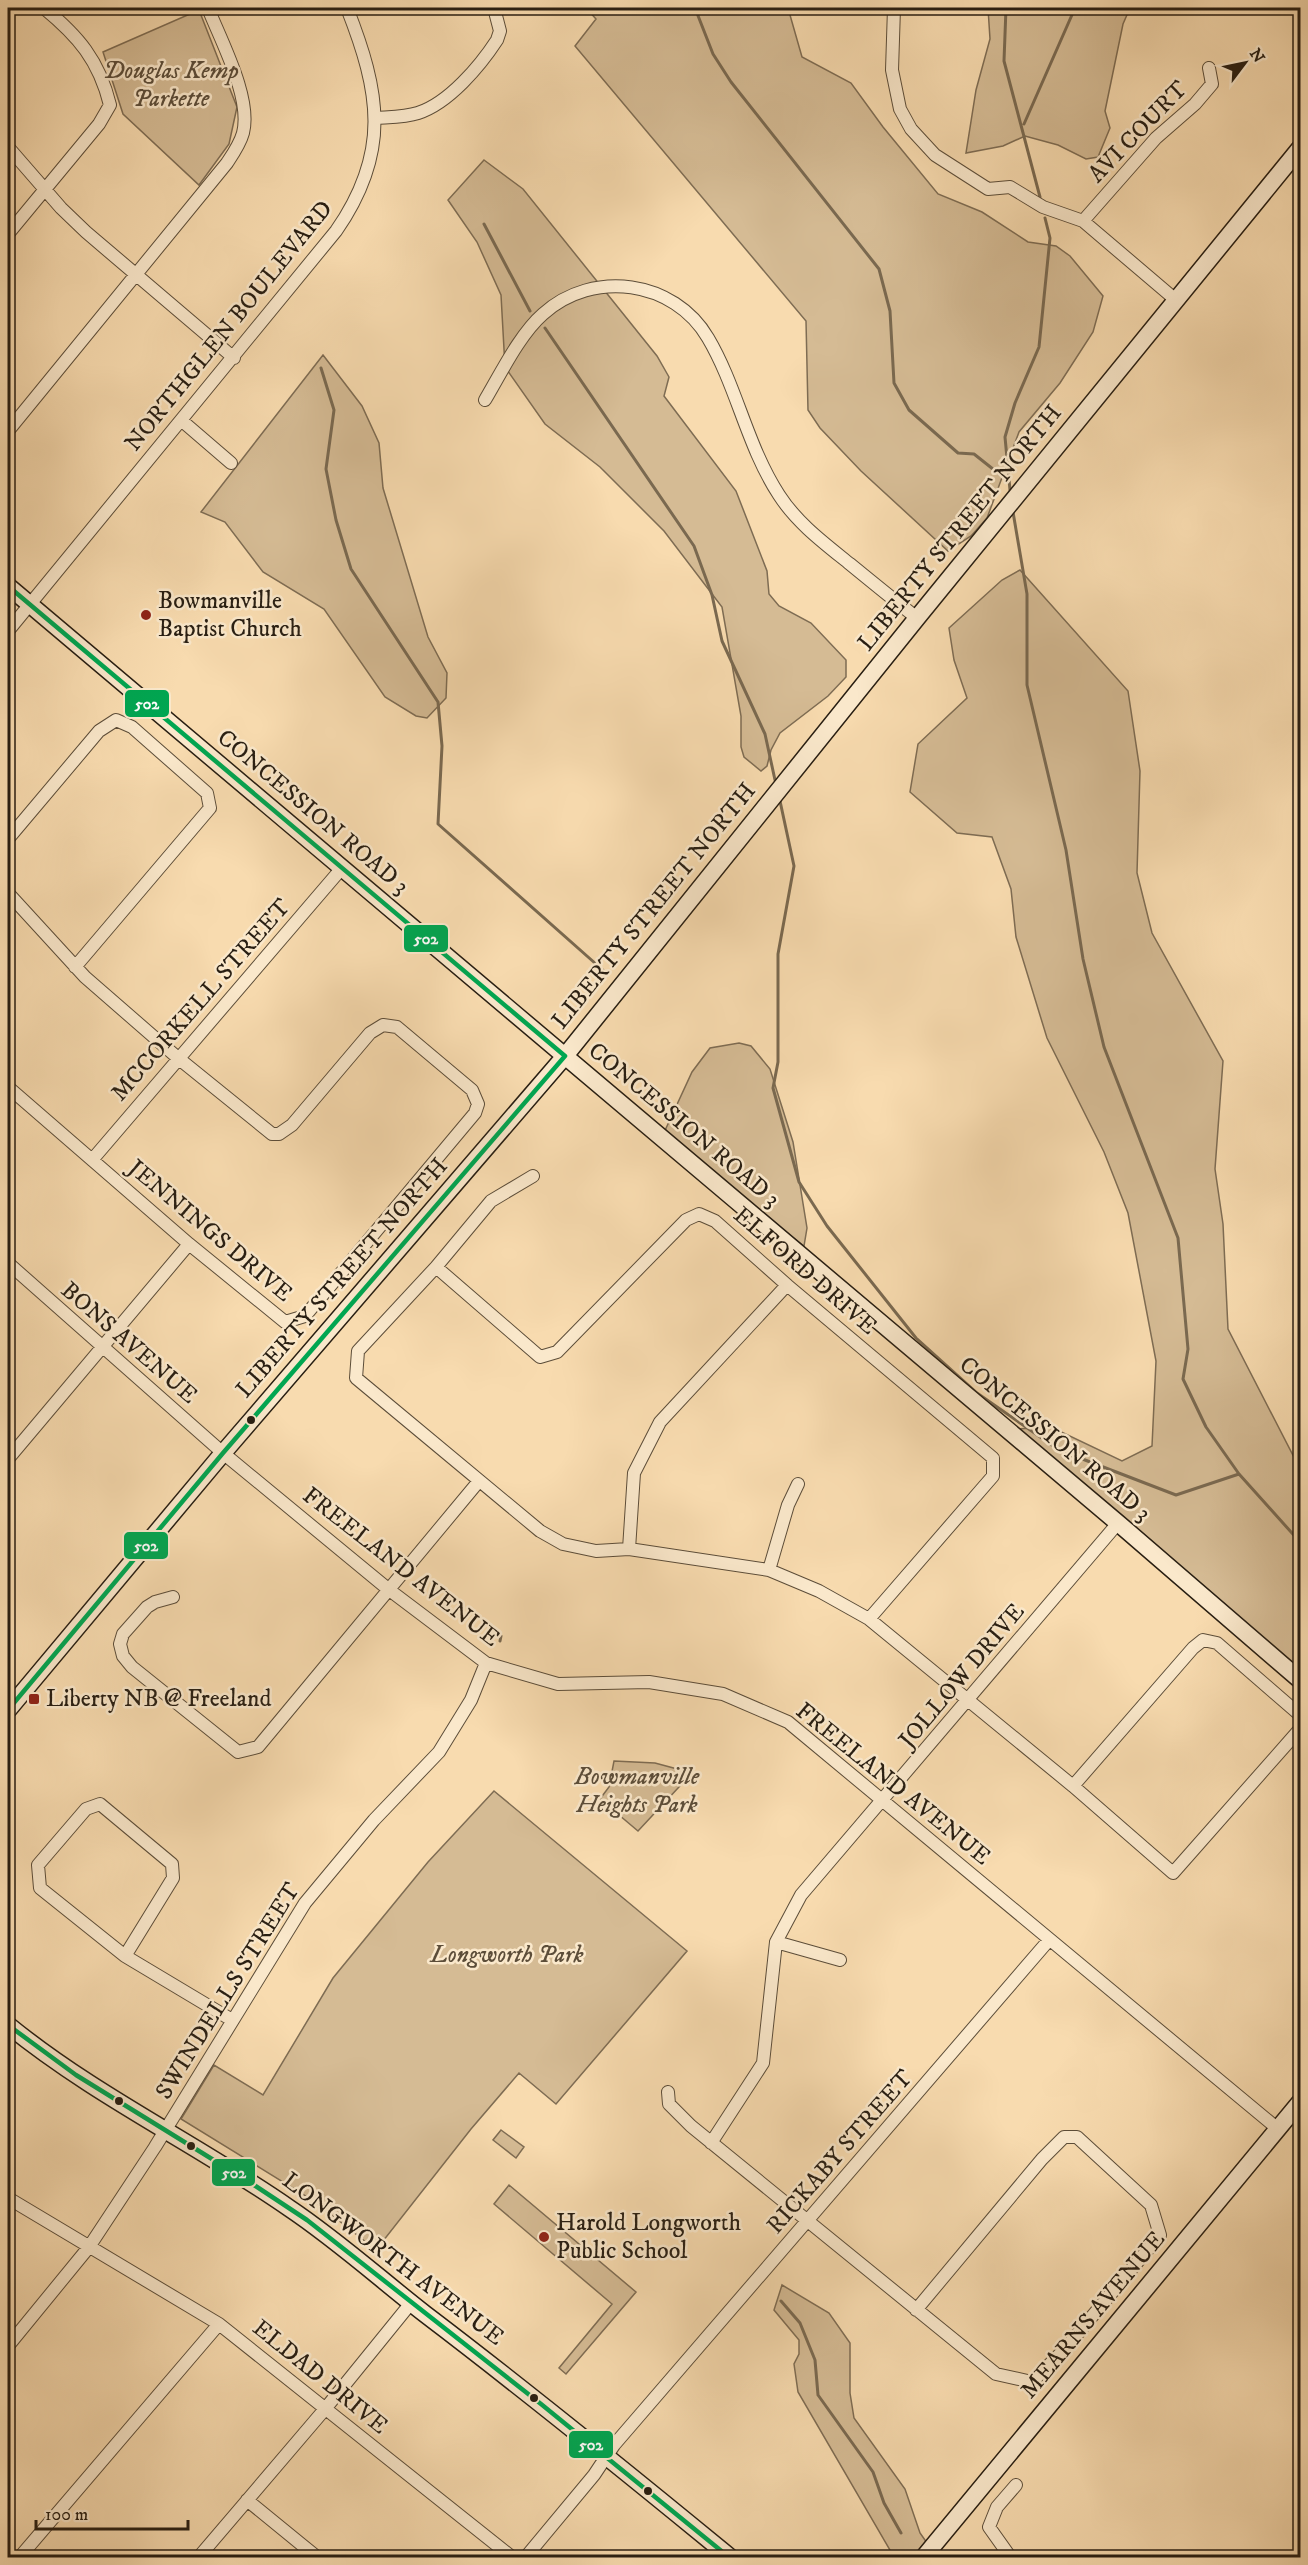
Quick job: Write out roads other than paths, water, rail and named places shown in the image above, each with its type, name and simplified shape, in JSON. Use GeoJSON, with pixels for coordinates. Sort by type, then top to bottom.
{"type":"FeatureCollection","features":[{"type":"Feature","properties":{"kind":"street"},"geometry":{"type":"LineString","coordinates":[[8,234],[99,124],[110,105],[107,93],[87,50],[73,32],[44,8]]}},
{"type":"Feature","properties":{"kind":"street"},"geometry":{"type":"LineString","coordinates":[[8,431],[228,163],[242,135],[245,121],[243,97],[208,8]]}},
{"type":"Feature","properties":{"kind":"street","name":"NORTHGLEN BOULEVARD"},"geometry":{"type":"LineString","coordinates":[[8,631],[234,358],[345,219],[364,178],[376,118],[367,63],[347,8]]}},
{"type":"Feature","properties":{"kind":"street"},"geometry":{"type":"LineString","coordinates":[[376,118],[417,113],[451,94],[496,40],[500,31],[494,8]]}},
{"type":"Feature","properties":{"kind":"street"},"geometry":{"type":"LineString","coordinates":[[894,8],[892,70],[900,109],[911,129],[935,155],[988,189],[1010,187],[1043,207],[1083,221],[1177,301]]}},
{"type":"Feature","properties":{"kind":"street","name":"AVI COURT"},"geometry":{"type":"LineString","coordinates":[[1083,221],[1156,138],[1195,104],[1212,84],[1209,68]]}},
{"type":"Feature","properties":{"kind":"street"},"geometry":{"type":"LineString","coordinates":[[8,147],[45,190],[86,232],[234,358]]}},
{"type":"Feature","properties":{"kind":"street","name":"LIBERTY STREET NORTH"},"geometry":{"type":"LineString","coordinates":[[8,1710],[223,1453],[565,1056],[917,618],[1300,148]]}},
{"type":"Feature","properties":{"kind":"street"},"geometry":{"type":"LineString","coordinates":[[485,400],[528,332],[543,314],[566,299],[586,290],[608,286],[644,289],[662,295],[692,317],[707,337],[759,457],[790,510],[813,533],[917,618]]}},
{"type":"Feature","properties":{"kind":"street"},"geometry":{"type":"LineString","coordinates":[[181,420],[231,463]]}},
{"type":"Feature","properties":{"kind":"street","name":"CONCESSION ROAD 3"},"geometry":{"type":"LineString","coordinates":[[8,586],[1118,1523],[1300,1680]]}},
{"type":"Feature","properties":{"kind":"street"},"geometry":{"type":"LineString","coordinates":[[8,839],[99,731],[116,720],[132,727],[207,793],[210,808],[75,967]]}},
{"type":"Feature","properties":{"kind":"street","name":"MCCORKELL STREET"},"geometry":{"type":"LineString","coordinates":[[92,1160],[342,868]]}},
{"type":"Feature","properties":{"kind":"street"},"geometry":{"type":"LineString","coordinates":[[8,893],[75,967],[178,1058]]}},
{"type":"Feature","properties":{"kind":"street","name":"JENNINGS DRIVE"},"geometry":{"type":"LineString","coordinates":[[8,1087],[189,1244],[285,1322],[305,1316],[475,1113],[478,1104],[472,1090],[397,1027],[390,1024],[383,1025],[370,1034],[292,1125],[279,1134],[272,1134],[264,1130],[178,1058]]}},
{"type":"Feature","properties":{"kind":"street"},"geometry":{"type":"LineString","coordinates":[[533,1176],[491,1201],[436,1267],[358,1351],[356,1378],[540,1531],[563,1544],[596,1551],[629,1549],[769,1570],[819,1591],[869,1618],[967,1702],[1073,1786],[1173,1873],[1300,1729]]}},
{"type":"Feature","properties":{"kind":"street","name":"ELFORD DRIVE"},"geometry":{"type":"LineString","coordinates":[[436,1267],[540,1357],[557,1352],[686,1220],[699,1214],[715,1221],[787,1285],[993,1458],[993,1476],[869,1618]]}},
{"type":"Feature","properties":{"kind":"street"},"geometry":{"type":"LineString","coordinates":[[8,1459],[189,1244]]}},
{"type":"Feature","properties":{"kind":"street","name":"BONS AVENUE"},"geometry":{"type":"LineString","coordinates":[[8,1263],[223,1453]]}},
{"type":"Feature","properties":{"kind":"street"},"geometry":{"type":"LineString","coordinates":[[629,1549],[634,1473],[660,1422],[787,1285]]}},
{"type":"Feature","properties":{"kind":"street","name":"FREELAND AVENUE"},"geometry":{"type":"LineString","coordinates":[[223,1453],[388,1589],[486,1662],[558,1683],[650,1682],[723,1694],[788,1722],[1278,2129]]}},
{"type":"Feature","properties":{"kind":"street"},"geometry":{"type":"LineString","coordinates":[[173,1597],[155,1602],[129,1625],[120,1644],[123,1656],[132,1667],[238,1752],[258,1747],[478,1481]]}},
{"type":"Feature","properties":{"kind":"street"},"geometry":{"type":"LineString","coordinates":[[769,1570],[788,1505],[798,1484]]}},
{"type":"Feature","properties":{"kind":"street","name":"JOLLOW DRIVE"},"geometry":{"type":"LineString","coordinates":[[711,2143],[763,2063],[776,1942],[801,1895],[1118,1523]]}},
{"type":"Feature","properties":{"kind":"street"},"geometry":{"type":"LineString","coordinates":[[1073,1786],[1192,1648],[1203,1640],[1217,1643],[1300,1715],[1300,1724]]}},
{"type":"Feature","properties":{"kind":"street","name":"SWINDELLS STREET"},"geometry":{"type":"LineString","coordinates":[[8,2346],[89,2247],[165,2132],[305,1903],[374,1820],[439,1752],[471,1700],[486,1662]]}},
{"type":"Feature","properties":{"kind":"street"},"geometry":{"type":"LineString","coordinates":[[125,1956],[173,1878],[172,1864],[100,1804],[86,1809],[38,1865],[40,1888],[125,1956],[232,2020]]}},
{"type":"Feature","properties":{"kind":"street","name":"RICKABY STREET"},"geometry":{"type":"LineString","coordinates":[[525,2558],[594,2475],[606,2455],[1049,1940]]}},
{"type":"Feature","properties":{"kind":"street"},"geometry":{"type":"LineString","coordinates":[[776,1942],[840,1960]]}},
{"type":"Feature","properties":{"kind":"street","name":"LONGWORTH AVENUE"},"geometry":{"type":"LineString","coordinates":[[8,2025],[90,2086],[288,2206],[411,2303],[501,2370],[731,2558]]}},
{"type":"Feature","properties":{"kind":"street"},"geometry":{"type":"LineString","coordinates":[[668,2092],[669,2103],[691,2127],[807,2223],[996,2374],[1032,2382],[1064,2349],[1160,2235],[1151,2205],[1077,2137],[1064,2138],[1042,2159],[916,2310]]}},
{"type":"Feature","properties":{"kind":"street","name":"MEARNS AVENUE"},"geometry":{"type":"LineString","coordinates":[[923,2558],[1300,2103]]}},
{"type":"Feature","properties":{"kind":"street","name":"ELDAD DRIVE"},"geometry":{"type":"LineString","coordinates":[[8,2198],[219,2324],[513,2558]]}},
{"type":"Feature","properties":{"kind":"street"},"geometry":{"type":"LineString","coordinates":[[198,2558],[325,2409],[411,2303]]}},
{"type":"Feature","properties":{"kind":"street"},"geometry":{"type":"LineString","coordinates":[[19,2558],[219,2324]]}},
{"type":"Feature","properties":{"kind":"street"},"geometry":{"type":"LineString","coordinates":[[1011,2558],[989,2527],[997,2507],[1016,2485]]}},
{"type":"Feature","properties":{"kind":"street"},"geometry":{"type":"LineString","coordinates":[[247,2500],[318,2558]]}},
{"type":"Feature","properties":{"kind":"waterway"},"geometry":{"type":"LineString","coordinates":[[695,8],[713,54],[731,82],[879,269],[890,311],[894,383],[909,410],[958,453],[974,454],[1008,481]]}},
{"type":"Feature","properties":{"kind":"waterway"},"geometry":{"type":"LineString","coordinates":[[1006,8],[1004,61],[1040,197]]}},
{"type":"Feature","properties":{"kind":"waterway"},"geometry":{"type":"LineString","coordinates":[[1024,124],[1075,8]]}},
{"type":"Feature","properties":{"kind":"waterway"},"geometry":{"type":"LineString","coordinates":[[1010,490],[1005,437],[1015,403],[1039,347],[1050,238],[1045,218]]}},
{"type":"Feature","properties":{"kind":"waterway"},"geometry":{"type":"LineString","coordinates":[[484,224],[530,311]]}},
{"type":"Feature","properties":{"kind":"waterway"},"geometry":{"type":"LineString","coordinates":[[545,328],[694,546],[712,595],[722,641],[765,734],[775,780]]}},
{"type":"Feature","properties":{"kind":"waterway"},"geometry":{"type":"LineString","coordinates":[[321,368],[334,410],[326,469],[336,520],[351,569],[438,702],[442,746],[438,824],[605,972]]}},
{"type":"Feature","properties":{"kind":"waterway"},"geometry":{"type":"LineString","coordinates":[[1013,512],[1027,594],[1027,685],[1066,850],[1083,959],[1104,1047],[1178,1238],[1188,1349],[1183,1379],[1206,1427],[1239,1474],[1300,1542]]}},
{"type":"Feature","properties":{"kind":"waterway"},"geometry":{"type":"LineString","coordinates":[[780,801],[794,866],[778,954],[778,1062],[773,1088],[799,1182],[827,1226],[916,1338],[977,1393],[1059,1450],[1176,1495],[1239,1474]]}},
{"type":"Feature","properties":{"kind":"waterway"},"geometry":{"type":"LineString","coordinates":[[500,1641],[501,1636]]}},
{"type":"Feature","properties":{"kind":"waterway"},"geometry":{"type":"LineString","coordinates":[[781,2301],[800,2323],[815,2360],[818,2395],[873,2472],[884,2503],[901,2533]]}},
{"type":"Feature","properties":{"kind":"place","name":"Bowmanville Baptist Church"},"geometry":{"type":"Point","coordinates":[146,615]}},
{"type":"Feature","properties":{"kind":"place","name":"Liberty NB @ Freeland"},"geometry":{"type":"Point","coordinates":[34,1699]}},
{"type":"Feature","properties":{"kind":"place","name":"Harold Longworth Public School"},"geometry":{"type":"Point","coordinates":[544,2237]}},
{"type":"Feature","properties":{"kind":"park label","name":"Douglas Kemp Parkette"},"geometry":{"type":"Point","coordinates":[171,85]}},
{"type":"Feature","properties":{"kind":"park label","name":"Bowmanville Heights Park"},"geometry":{"type":"Point","coordinates":[637,1791]}},
{"type":"Feature","properties":{"kind":"park label","name":"Longworth Park"},"geometry":{"type":"Point","coordinates":[507,1955]}}]}
